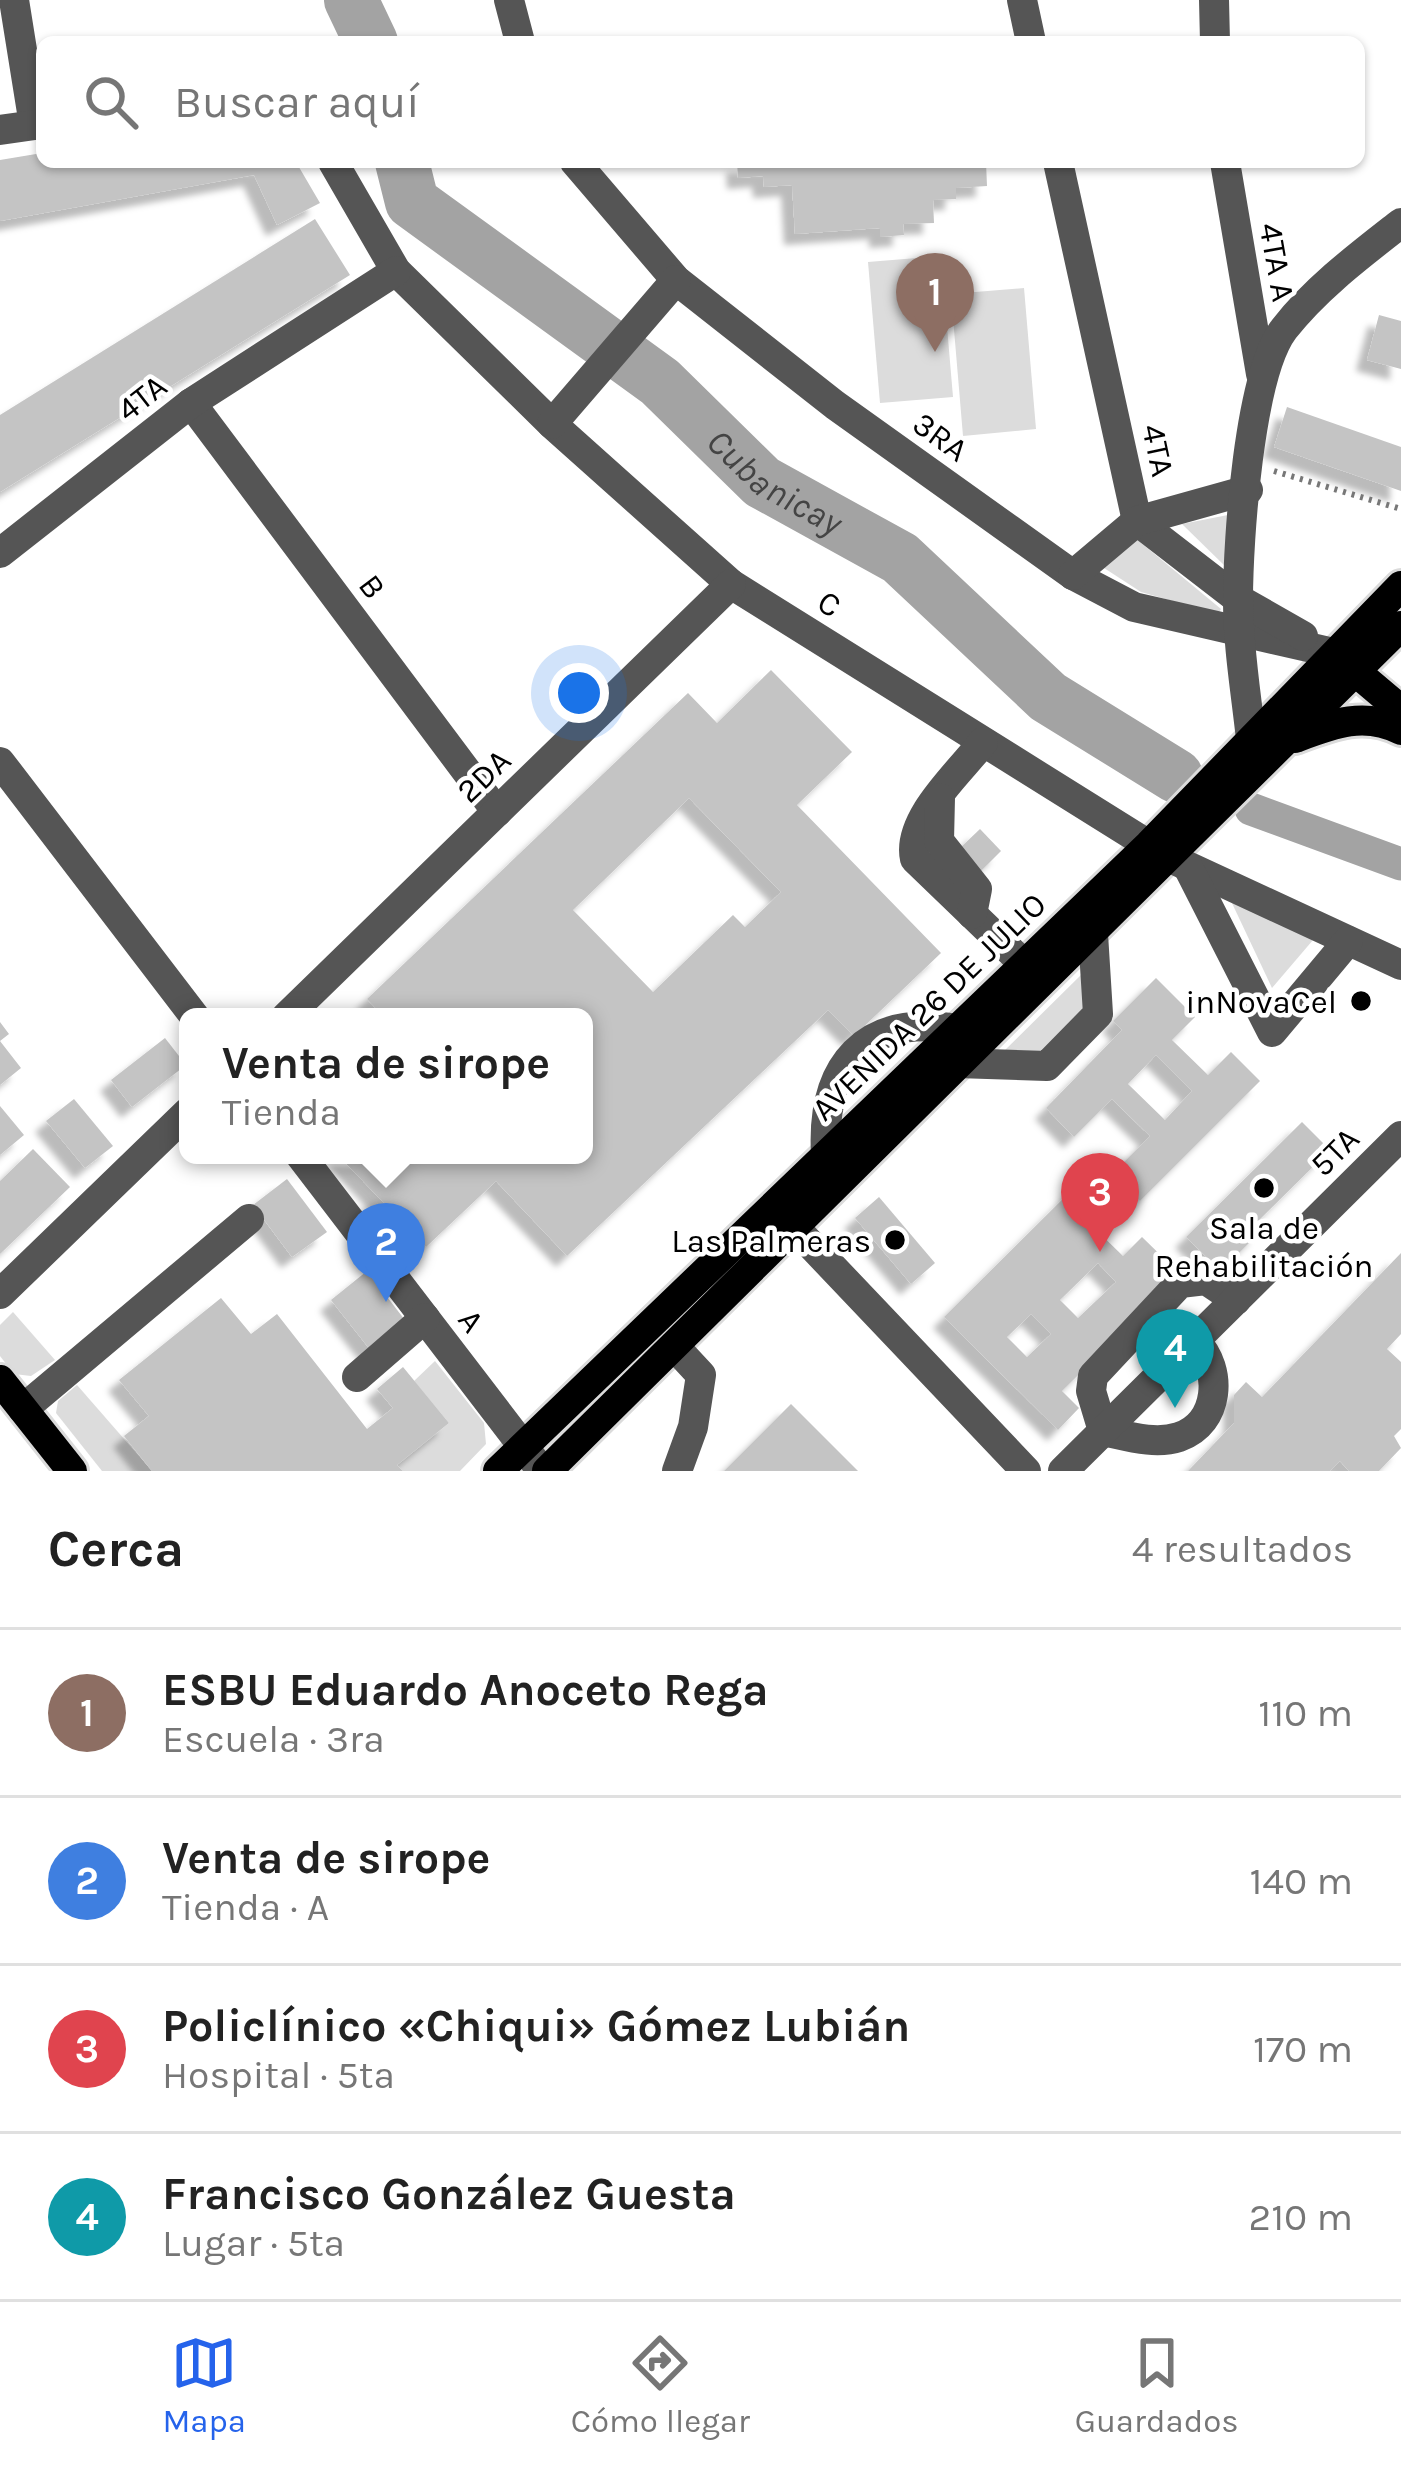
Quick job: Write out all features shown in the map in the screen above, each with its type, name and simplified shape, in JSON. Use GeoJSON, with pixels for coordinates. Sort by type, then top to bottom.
{"type":"FeatureCollection","features":[{"type":"Feature","properties":{"kind":"main road","name":"AVENIDA 26 DE JULIO"},"geometry":{"type":"LineString","coordinates":[[1237,771],[1284,743],[1401,586]]}},
{"type":"Feature","properties":{"kind":"main road","name":"AVENIDA 26 DE JULIO"},"geometry":{"type":"LineString","coordinates":[[537,1463],[784,1216],[957,1064],[1093,934],[1237,771],[1251,739],[1345,662],[1401,626]]}},
{"type":"Feature","properties":{"kind":"main road"},"geometry":{"type":"LineString","coordinates":[[1345,662],[1401,710]]}},
{"type":"Feature","properties":{"kind":"main road"},"geometry":{"type":"LineString","coordinates":[[1284,743],[1339,721],[1381,720],[1401,730]]}},
{"type":"Feature","properties":{"kind":"main road","name":"AVENIDA 26 DE JULIO"},"geometry":{"type":"LineString","coordinates":[[498,1471],[537,1463],[674,1346],[784,1216],[826,1154],[1024,964],[1173,845]]}},
{"type":"Feature","properties":{"kind":"main road"},"geometry":{"type":"LineString","coordinates":[[0,1379],[72,1471]]}},
{"type":"Feature","properties":{"kind":"street"},"geometry":{"type":"LineString","coordinates":[[14,0],[36,114]]}},
{"type":"Feature","properties":{"kind":"street"},"geometry":{"type":"LineString","coordinates":[[509,0],[518,36]]}},
{"type":"Feature","properties":{"kind":"street"},"geometry":{"type":"LineString","coordinates":[[1022,0],[1030,36]]}},
{"type":"Feature","properties":{"kind":"street"},"geometry":{"type":"LineString","coordinates":[[1214,0],[1215,36]]}},
{"type":"Feature","properties":{"kind":"street"},"geometry":{"type":"LineString","coordinates":[[0,130],[36,124]]}},
{"type":"Feature","properties":{"kind":"street","name":"C"},"geometry":{"type":"LineString","coordinates":[[336,168],[396,271],[560,415],[731,584],[983,742],[1348,941],[1401,965]]}},
{"type":"Feature","properties":{"kind":"street","name":"3RA"},"geometry":{"type":"LineString","coordinates":[[580,168],[676,280],[835,405],[1072,575],[1134,607],[1345,662]]}},
{"type":"Feature","properties":{"kind":"street","name":"4TA"},"geometry":{"type":"LineString","coordinates":[[1059,168],[1137,521],[1238,599],[1345,662]]}},
{"type":"Feature","properties":{"kind":"street","name":"4TA A"},"geometry":{"type":"LineString","coordinates":[[1226,168],[1261,374]]}},
{"type":"Feature","properties":{"kind":"street"},"geometry":{"type":"LineString","coordinates":[[1251,739],[1238,599],[1261,374],[1283,331],[1348,264],[1401,223]]}},
{"type":"Feature","properties":{"kind":"street","name":"4TA"},"geometry":{"type":"LineString","coordinates":[[0,553],[191,403],[396,271]]}},
{"type":"Feature","properties":{"kind":"street"},"geometry":{"type":"LineString","coordinates":[[560,415],[676,280]]}},
{"type":"Feature","properties":{"kind":"street","name":"B"},"geometry":{"type":"LineString","coordinates":[[191,403],[497,812]]}},
{"type":"Feature","properties":{"kind":"street"},"geometry":{"type":"LineString","coordinates":[[1072,575],[1137,521],[1248,477]]}},
{"type":"Feature","properties":{"kind":"street","name":"2DA"},"geometry":{"type":"LineString","coordinates":[[295,1008],[731,584]]}},
{"type":"Feature","properties":{"kind":"street"},"geometry":{"type":"LineString","coordinates":[[983,742],[919,825],[911,844],[914,859],[1024,964]]}},
{"type":"Feature","properties":{"kind":"street"},"geometry":{"type":"LineString","coordinates":[[0,762],[188,1008]]}},
{"type":"Feature","properties":{"kind":"street"},"geometry":{"type":"LineString","coordinates":[[1173,845],[1272,1032],[1348,941]]}},
{"type":"Feature","properties":{"kind":"street"},"geometry":{"type":"LineString","coordinates":[[957,1064],[1047,1066],[1098,1014],[1093,934]]}},
{"type":"Feature","properties":{"kind":"street"},"geometry":{"type":"LineString","coordinates":[[826,1154],[826,1114],[835,1075],[871,1039],[899,1026],[956,1029]]}},
{"type":"Feature","properties":{"kind":"street"},"geometry":{"type":"LineString","coordinates":[[0,1294],[179,1121]]}},
{"type":"Feature","properties":{"kind":"street","name":"5TA"},"geometry":{"type":"LineString","coordinates":[[1063,1471],[1401,1136]]}},
{"type":"Feature","properties":{"kind":"street","name":"A"},"geometry":{"type":"LineString","coordinates":[[308,1164],[537,1463]]}},
{"type":"Feature","properties":{"kind":"street"},"geometry":{"type":"LineString","coordinates":[[784,1216],[1027,1471]]}},
{"type":"Feature","properties":{"kind":"street"},"geometry":{"type":"LineString","coordinates":[[23,1409],[249,1219]]}},
{"type":"Feature","properties":{"kind":"street"},"geometry":{"type":"LineString","coordinates":[[1196,1342],[1212,1367],[1215,1387],[1200,1424],[1184,1436],[1164,1440],[1103,1431],[1091,1391],[1093,1376],[1180,1283],[1206,1280],[1236,1300]]}},
{"type":"Feature","properties":{"kind":"street"},"geometry":{"type":"LineString","coordinates":[[357,1377],[425,1318]]}},
{"type":"Feature","properties":{"kind":"street"},"geometry":{"type":"LineString","coordinates":[[674,1346],[701,1375],[693,1427],[676,1471]]}},
{"type":"Feature","properties":{"kind":"path"},"geometry":{"type":"LineString","coordinates":[[1248,477],[1401,509]]}},
{"type":"Feature","properties":{"kind":"shaded area"},"geometry":{"type":"Polygon","coordinates":[[[941,256],[953,397],[880,403],[868,262],[941,256]]]}},
{"type":"Feature","properties":{"kind":"shaded area"},"geometry":{"type":"Polygon","coordinates":[[[1024,288],[1036,429],[963,436],[951,294],[1024,288]]]}},
{"type":"Feature","properties":{"kind":"shaded area"},"geometry":{"type":"Polygon","coordinates":[[[1233,514],[1227,568],[1182,524],[1233,514]]]}},
{"type":"Feature","properties":{"kind":"shaded area"},"geometry":{"type":"Polygon","coordinates":[[[1134,537],[1221,609],[1218,614],[1141,592],[1101,566],[1134,537]]]}},
{"type":"Feature","properties":{"kind":"shaded area"},"geometry":{"type":"Polygon","coordinates":[[[1231,901],[1313,940],[1272,988],[1231,901]]]}},
{"type":"Feature","properties":{"kind":"shaded area"},"geometry":{"type":"Polygon","coordinates":[[[1085,971],[1088,1013],[1045,1056],[1001,1054],[1085,971]]]}},
{"type":"Feature","properties":{"kind":"shaded area"},"geometry":{"type":"Polygon","coordinates":[[[13,1312],[55,1360],[31,1376],[14,1374],[0,1356],[0,1325],[13,1312]]]}},
{"type":"Feature","properties":{"kind":"shaded area"},"geometry":{"type":"Polygon","coordinates":[[[435,1361],[484,1423],[486,1444],[460,1471],[403,1471],[397,1465],[449,1423],[414,1381],[435,1361]]]}},
{"type":"Feature","properties":{"kind":"shaded area"},"geometry":{"type":"Polygon","coordinates":[[[77,1385],[152,1471],[102,1471],[56,1413],[58,1401],[77,1385]]]}},
{"type":"Feature","properties":{"kind":"building"},"geometry":{"type":"Polygon","coordinates":[[[36,154],[36,168],[300,168],[320,203],[277,225],[254,175],[0,221],[0,160],[36,154]]]}},
{"type":"Feature","properties":{"kind":"building"},"geometry":{"type":"Polygon","coordinates":[[[737,168],[986,168],[987,186],[956,188],[956,199],[933,200],[934,223],[903,224],[904,235],[880,237],[880,228],[795,234],[792,185],[764,187],[763,176],[738,178],[737,168]]]}},
{"type":"Feature","properties":{"kind":"building"},"geometry":{"type":"Polygon","coordinates":[[[315,219],[350,275],[0,492],[0,415],[315,219]]]}},
{"type":"Feature","properties":{"kind":"building"},"geometry":{"type":"Polygon","coordinates":[[[1379,315],[1401,321],[1401,369],[1367,360],[1379,315]]]}},
{"type":"Feature","properties":{"kind":"building"},"geometry":{"type":"Polygon","coordinates":[[[1287,407],[1401,447],[1401,491],[1274,447],[1287,407]]]}},
{"type":"Feature","properties":{"kind":"building"},"geometry":{"type":"Polygon","coordinates":[[[771,670],[852,752],[797,805],[941,953],[854,1036],[828,1010],[567,1256],[496,1181],[426,1247],[347,1164],[387,1164],[391,1168],[395,1164],[593,1164],[593,1008],[376,1008],[367,999],[688,693],[717,723],[771,670]],[[689,798],[573,910],[653,992],[733,915],[745,927],[781,892],[689,798]]]}},
{"type":"Feature","properties":{"kind":"building"},"geometry":{"type":"Polygon","coordinates":[[[980,829],[1001,851],[980,872],[959,849],[980,829]]]}},
{"type":"Feature","properties":{"kind":"building"},"geometry":{"type":"Polygon","coordinates":[[[1156,978],[1195,1017],[1172,1040],[1208,1075],[1231,1052],[1260,1081],[1140,1201],[1112,1174],[1150,1136],[1112,1099],[1074,1137],[1046,1108],[1122,1030],[1113,1021],[1156,978]],[[1156,1055],[1128,1084],[1165,1120],[1192,1091],[1156,1055]]]}},
{"type":"Feature","properties":{"kind":"building"},"geometry":{"type":"Polygon","coordinates":[[[165,1038],[179,1056],[179,1070],[132,1107],[111,1080],[165,1038]]]}},
{"type":"Feature","properties":{"kind":"building"},"geometry":{"type":"Polygon","coordinates":[[[0,1041],[21,1068],[0,1085],[0,1041]]]}},
{"type":"Feature","properties":{"kind":"building"},"geometry":{"type":"Polygon","coordinates":[[[74,1099],[113,1146],[85,1168],[46,1121],[74,1099]]]}},
{"type":"Feature","properties":{"kind":"building"},"geometry":{"type":"Polygon","coordinates":[[[0,1106],[24,1135],[0,1155],[0,1106]]]}},
{"type":"Feature","properties":{"kind":"building","name":"Sala de Rehabilitación"},"geometry":{"type":"Polygon","coordinates":[[[1302,1122],[1330,1150],[1253,1226],[1260,1232],[1221,1271],[1186,1237],[1302,1122]]]}},
{"type":"Feature","properties":{"kind":"building"},"geometry":{"type":"Polygon","coordinates":[[[33,1149],[70,1187],[0,1254],[0,1181],[33,1149]]]}},
{"type":"Feature","properties":{"kind":"building"},"geometry":{"type":"Polygon","coordinates":[[[287,1179],[327,1232],[292,1257],[253,1205],[287,1179]]]}},
{"type":"Feature","properties":{"kind":"building"},"geometry":{"type":"Polygon","coordinates":[[[1083,1179],[1108,1204],[1089,1223],[1123,1256],[1142,1237],[1180,1274],[1062,1391],[1079,1408],[1058,1430],[944,1317],[1083,1179]],[[1098,1263],[1060,1300],[1078,1318],[1116,1282],[1098,1263]],[[1031,1314],[1007,1337],[1027,1357],[1051,1334],[1031,1314]]]}},
{"type":"Feature","properties":{"kind":"building","name":"Las Palmeras"},"geometry":{"type":"Polygon","coordinates":[[[879,1197],[935,1263],[911,1284],[855,1218],[879,1197]]]}},
{"type":"Feature","properties":{"kind":"building"},"geometry":{"type":"Polygon","coordinates":[[[1401,1253],[1401,1334],[1387,1349],[1401,1362],[1401,1429],[1394,1436],[1401,1448],[1379,1471],[1349,1471],[1340,1461],[1330,1471],[1188,1471],[1234,1423],[1234,1395],[1246,1382],[1262,1397],[1401,1253]]]}},
{"type":"Feature","properties":{"kind":"building"},"geometry":{"type":"Polygon","coordinates":[[[367,1271],[408,1324],[372,1352],[331,1300],[367,1271]]]}},
{"type":"Feature","properties":{"kind":"building"},"geometry":{"type":"Polygon","coordinates":[[[221,1298],[251,1334],[277,1314],[367,1429],[393,1408],[377,1389],[403,1367],[449,1423],[397,1465],[403,1471],[152,1471],[124,1436],[149,1416],[119,1380],[221,1298]]]}},
{"type":"Feature","properties":{"kind":"building"},"geometry":{"type":"Polygon","coordinates":[[[791,1404],[858,1471],[724,1471],[791,1404]]]}},
{"type":"Feature","properties":{"kind":"waterway","name":"Cubanicay"},"geometry":{"type":"LineString","coordinates":[[351,0],[368,36]]}},
{"type":"Feature","properties":{"kind":"waterway","name":"Cubanicay"},"geometry":{"type":"LineString","coordinates":[[404,168],[412,202],[660,382],[762,482],[900,558],[1048,697],[1176,776]]}},
{"type":"Feature","properties":{"kind":"waterway","name":"Cubanicay"},"geometry":{"type":"LineString","coordinates":[[1251,809],[1401,864]]}},
{"type":"Feature","properties":{"kind":"place","name":"ESBU Eduardo Anoceto Rega"},"geometry":{"type":"Point","coordinates":[935,352]}},
{"type":"Feature","properties":{"kind":"place","name":"inNovaCel"},"geometry":{"type":"Point","coordinates":[1361,1001]}},
{"type":"Feature","properties":{"kind":"place","name":"Sala de Rehabilitación"},"geometry":{"type":"Point","coordinates":[1264,1188]}},
{"type":"Feature","properties":{"kind":"place","name":"Las Palmeras"},"geometry":{"type":"Point","coordinates":[895,1240]}},
{"type":"Feature","properties":{"kind":"place","name":"Policlínico «Chiqui» Gómez Lubián"},"geometry":{"type":"Point","coordinates":[1100,1252]}},
{"type":"Feature","properties":{"kind":"place","name":"Venta de sirope"},"geometry":{"type":"Point","coordinates":[386,1302]}},
{"type":"Feature","properties":{"kind":"place","name":"Francisco González Guesta"},"geometry":{"type":"Point","coordinates":[1175,1408]}}]}
